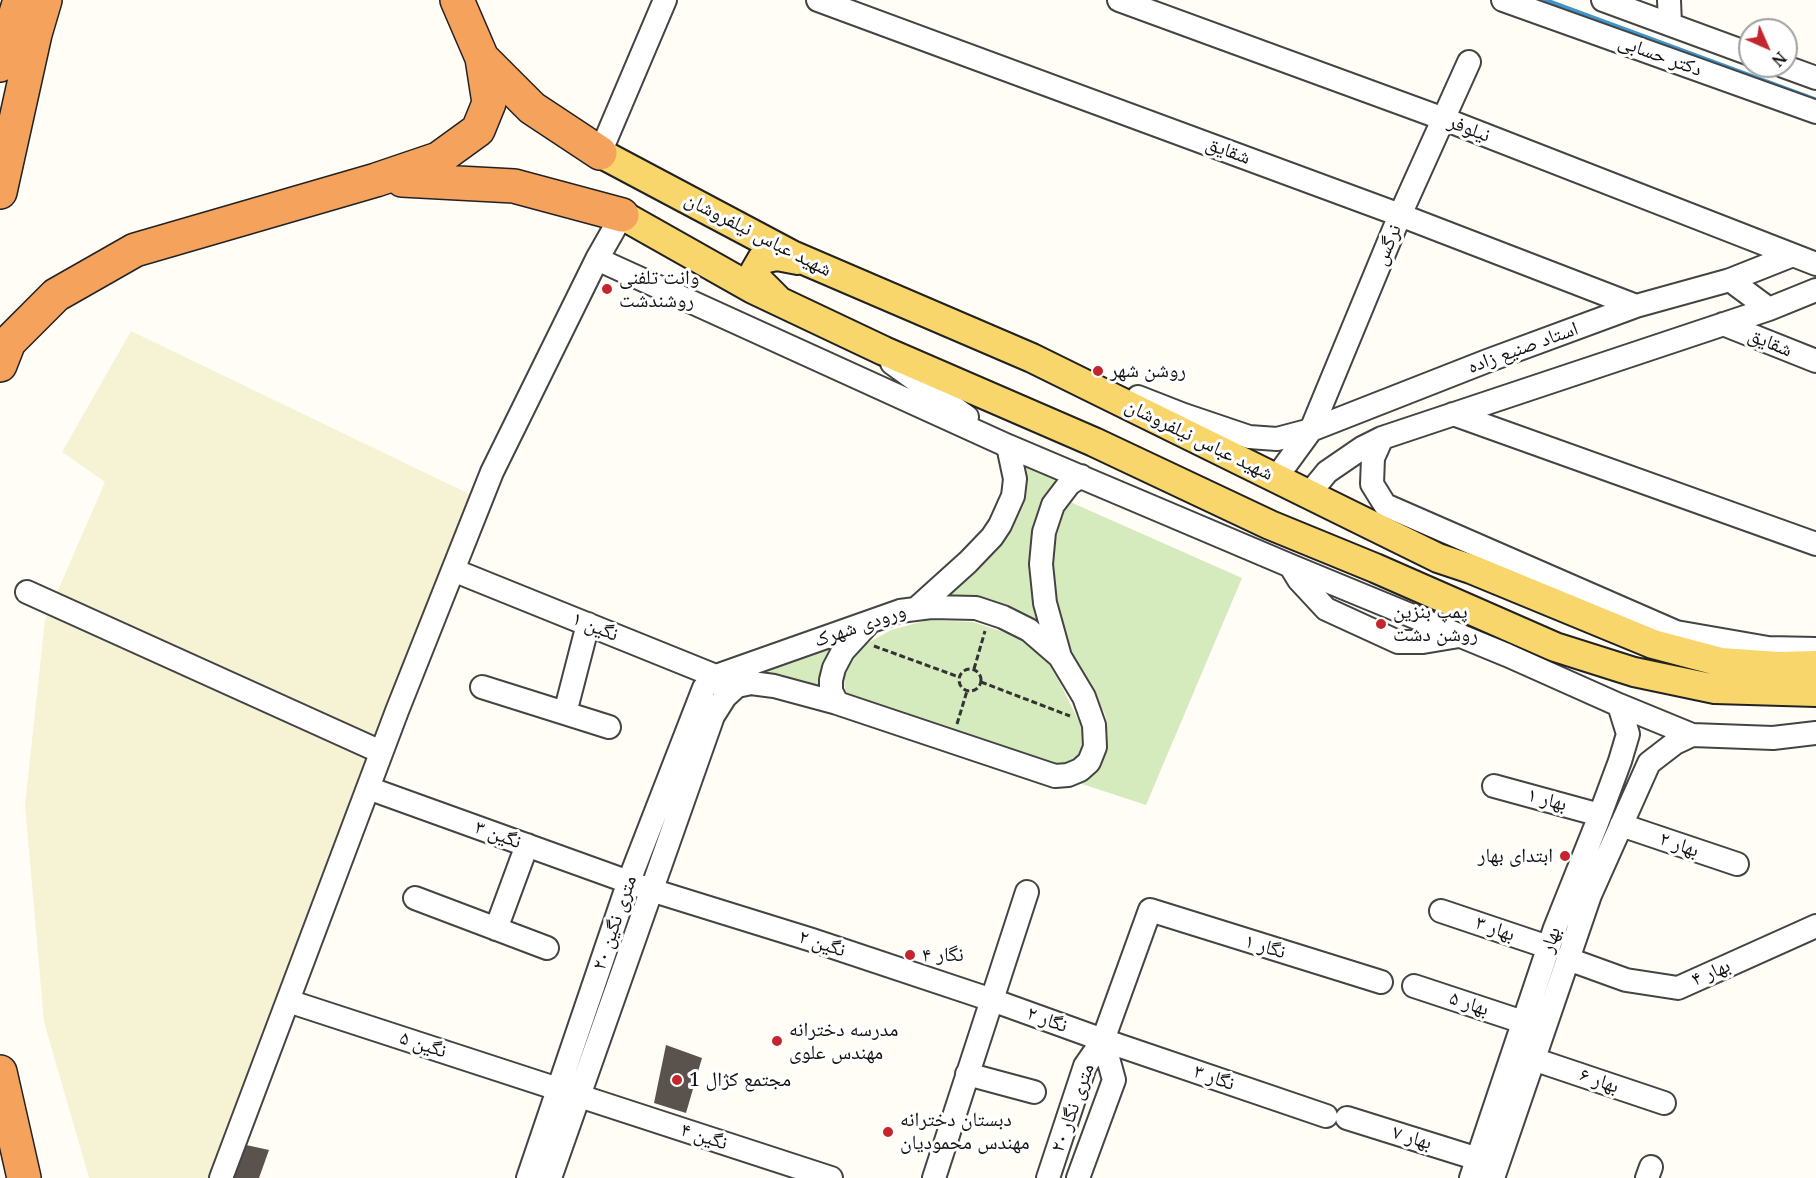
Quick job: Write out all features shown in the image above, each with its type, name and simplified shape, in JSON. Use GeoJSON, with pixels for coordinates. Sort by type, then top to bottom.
{"type":"FeatureCollection","features":[{"type":"Feature","properties":{"kind":"highway"},"geometry":{"type":"LineString","coordinates":[[0,65],[20,0]]}},
{"type":"Feature","properties":{"kind":"highway"},"geometry":{"type":"LineString","coordinates":[[0,192],[35,34],[45,0]]}},
{"type":"Feature","properties":{"kind":"highway"},"geometry":{"type":"LineString","coordinates":[[0,364],[9,342],[56,295],[135,250],[376,180],[438,159],[478,130],[489,103],[482,58],[457,0]]}},
{"type":"Feature","properties":{"kind":"highway"},"geometry":{"type":"LineString","coordinates":[[482,58],[532,108],[600,153]]}},
{"type":"Feature","properties":{"kind":"highway"},"geometry":{"type":"LineString","coordinates":[[376,180],[514,186],[622,215]]}},
{"type":"Feature","properties":{"kind":"highway"},"geometry":{"type":"LineString","coordinates":[[0,1072],[24,1178]]}},
{"type":"Feature","properties":{"kind":"highway"},"geometry":{"type":"LineString","coordinates":[[0,1171],[2,1178]]}},
{"type":"Feature","properties":{"kind":"main road","name":"شهید عباس نیلفروشان"},"geometry":{"type":"LineString","coordinates":[[600,153],[806,261],[1032,358],[1438,558],[1463,554],[1653,644],[1721,662],[1778,666],[1816,665]]}},
{"type":"Feature","properties":{"kind":"main road"},"geometry":{"type":"LineString","coordinates":[[622,215],[753,289],[859,339],[1094,442],[1270,525],[1555,647],[1634,672],[1715,689],[1816,692]]}},
{"type":"Feature","properties":{"kind":"main road"},"geometry":{"type":"LineString","coordinates":[[778,301],[758,279],[755,271],[762,259],[777,256],[806,261]]}},
{"type":"Feature","properties":{"kind":"main road"},"geometry":{"type":"LineString","coordinates":[[1270,525],[1276,478]]}},
{"type":"Feature","properties":{"kind":"main road"},"geometry":{"type":"LineString","coordinates":[[1270,525],[1309,494]]}},
{"type":"Feature","properties":{"kind":"street"},"geometry":{"type":"LineString","coordinates":[[600,153],[665,0]]}},
{"type":"Feature","properties":{"kind":"street","name":"شقایق"},"geometry":{"type":"LineString","coordinates":[[818,0],[1400,215],[1636,306]]}},
{"type":"Feature","properties":{"kind":"street","name":"نیلوفر"},"geometry":{"type":"LineString","coordinates":[[1119,0],[1444,119],[1816,264]]}},
{"type":"Feature","properties":{"kind":"street","name":"دکتر حسابی"},"geometry":{"type":"LineString","coordinates":[[1503,0],[1816,112]]}},
{"type":"Feature","properties":{"kind":"street","name":"دکتر حسابی"},"geometry":{"type":"LineString","coordinates":[[1603,0],[1738,50]]}},
{"type":"Feature","properties":{"kind":"street"},"geometry":{"type":"LineString","coordinates":[[1669,0],[1670,24]]}},
{"type":"Feature","properties":{"kind":"street","name":"نرگس"},"geometry":{"type":"LineString","coordinates":[[1311,430],[1400,215],[1469,62]]}},
{"type":"Feature","properties":{"kind":"street"},"geometry":{"type":"LineString","coordinates":[[1798,71],[1816,78]]}},
{"type":"Feature","properties":{"kind":"street"},"geometry":{"type":"LineString","coordinates":[[221,1178],[381,752],[492,472],[597,260],[622,215]]}},
{"type":"Feature","properties":{"kind":"street","name":"استاد صنیع زاده"},"geometry":{"type":"LineString","coordinates":[[1111,397],[1131,394],[1249,437],[1276,439],[1311,430],[1636,306],[1730,280],[1793,255]]}},
{"type":"Feature","properties":{"kind":"street"},"geometry":{"type":"LineString","coordinates":[[597,260],[1008,446],[1692,735],[1773,738],[1816,734]]}},
{"type":"Feature","properties":{"kind":"street"},"geometry":{"type":"LineString","coordinates":[[1730,280],[1769,309]]}},
{"type":"Feature","properties":{"kind":"street","name":"استاد صنیع زاده"},"geometry":{"type":"LineString","coordinates":[[1309,494],[1327,472],[1362,448],[1382,438],[1769,309],[1816,290]]}},
{"type":"Feature","properties":{"kind":"street","name":"شقایق"},"geometry":{"type":"LineString","coordinates":[[1723,324],[1816,361]]}},
{"type":"Feature","properties":{"kind":"street"},"geometry":{"type":"LineString","coordinates":[[859,339],[1008,446]]}},
{"type":"Feature","properties":{"kind":"street"},"geometry":{"type":"LineString","coordinates":[[1488,361],[1502,397]]}},
{"type":"Feature","properties":{"kind":"street"},"geometry":{"type":"LineString","coordinates":[[1453,414],[1816,544]]}},
{"type":"Feature","properties":{"kind":"street"},"geometry":{"type":"LineString","coordinates":[[1276,478],[1311,430]]}},
{"type":"Feature","properties":{"kind":"street"},"geometry":{"type":"LineString","coordinates":[[1382,438],[1372,458],[1372,484],[1385,505],[1463,554],[1676,632],[1768,648],[1816,648]]}},
{"type":"Feature","properties":{"kind":"street","name":"ورودی شهرک"},"geometry":{"type":"LineString","coordinates":[[716,676],[900,611],[916,608],[968,562],[1000,525],[1013,496],[1015,479],[1008,446]]}},
{"type":"Feature","properties":{"kind":"street"},"geometry":{"type":"LineString","coordinates":[[737,686],[751,683],[774,686],[837,703],[1055,776],[1068,775],[1080,770],[1089,762],[1095,747],[1094,725],[1084,697],[1060,657],[1045,603],[1041,573],[1046,524],[1053,505],[1069,484],[1081,476]]}},
{"type":"Feature","properties":{"kind":"street","name":"نگین ۱"},"geometry":{"type":"LineString","coordinates":[[453,570],[737,686]]}},
{"type":"Feature","properties":{"kind":"street"},"geometry":{"type":"LineString","coordinates":[[27,592],[381,752]]}},
{"type":"Feature","properties":{"kind":"street"},"geometry":{"type":"LineString","coordinates":[[916,608],[962,607],[991,612],[1029,630],[1060,657]]}},
{"type":"Feature","properties":{"kind":"street"},"geometry":{"type":"LineString","coordinates":[[837,703],[831,691],[834,668],[853,638],[870,622]]}},
{"type":"Feature","properties":{"kind":"street"},"geometry":{"type":"LineString","coordinates":[[1460,636],[1500,623],[1507,655]]}},
{"type":"Feature","properties":{"kind":"street"},"geometry":{"type":"LineString","coordinates":[[565,713],[588,624]]}},
{"type":"Feature","properties":{"kind":"street","name":"۲۰ متری نگین"},"geometry":{"type":"LineString","coordinates":[[550,1178],[568,1093],[629,880],[704,688],[716,676]]}},
{"type":"Feature","properties":{"kind":"street","name":"۲۰ متری نگین"},"geometry":{"type":"LineString","coordinates":[[528,1178],[568,1093],[651,890],[713,716],[724,697],[737,686]]}},
{"type":"Feature","properties":{"kind":"street"},"geometry":{"type":"LineString","coordinates":[[482,687],[609,727]]}},
{"type":"Feature","properties":{"kind":"street","name":"بهار"},"geometry":{"type":"LineString","coordinates":[[1484,1173],[1523,1022],[1548,947],[1600,814],[1628,734],[1619,705]]}},
{"type":"Feature","properties":{"kind":"street","name":"بهار"},"geometry":{"type":"LineString","coordinates":[[1484,1173],[1533,1059],[1590,895],[1648,763],[1675,743],[1692,735]]}},
{"type":"Feature","properties":{"kind":"street","name":"بهار ۱"},"geometry":{"type":"LineString","coordinates":[[1494,786],[1600,814]]}},
{"type":"Feature","properties":{"kind":"street","name":"نگین ۳"},"geometry":{"type":"LineString","coordinates":[[368,788],[629,880],[651,890]]}},
{"type":"Feature","properties":{"kind":"street","name":"بهار ۲"},"geometry":{"type":"LineString","coordinates":[[1621,825],[1737,864]]}},
{"type":"Feature","properties":{"kind":"street"},"geometry":{"type":"LineString","coordinates":[[496,929],[527,845]]}},
{"type":"Feature","properties":{"kind":"street","name":"نگین ۲"},"geometry":{"type":"LineString","coordinates":[[651,890],[992,1000]]}},
{"type":"Feature","properties":{"kind":"street"},"geometry":{"type":"LineString","coordinates":[[934,1178],[1027,892]]}},
{"type":"Feature","properties":{"kind":"street"},"geometry":{"type":"LineString","coordinates":[[415,898],[547,948]]}},
{"type":"Feature","properties":{"kind":"street","name":"نگار ۱"},"geometry":{"type":"LineString","coordinates":[[1150,910],[1381,982]]}},
{"type":"Feature","properties":{"kind":"street","name":"۲۰ متری نگار"},"geometry":{"type":"LineString","coordinates":[[1048,1178],[1086,1066],[1103,1041],[1150,910]]}},
{"type":"Feature","properties":{"kind":"street","name":"بهار ۳"},"geometry":{"type":"LineString","coordinates":[[1441,911],[1548,947]]}},
{"type":"Feature","properties":{"kind":"street","name":"بهار ۴"},"geometry":{"type":"LineString","coordinates":[[1568,959],[1626,980],[1678,988],[1812,931]]}},
{"type":"Feature","properties":{"kind":"street","name":"بهار ۵"},"geometry":{"type":"LineString","coordinates":[[1414,986],[1523,1022]]}},
{"type":"Feature","properties":{"kind":"street","name":"نگار ۲"},"geometry":{"type":"LineString","coordinates":[[992,1000],[1103,1041]]}},
{"type":"Feature","properties":{"kind":"street","name":"نگین ۵"},"geometry":{"type":"LineString","coordinates":[[288,1001],[568,1093]]}},
{"type":"Feature","properties":{"kind":"street","name":"۲۰ متری نگار"},"geometry":{"type":"LineString","coordinates":[[1078,1178],[1114,1080],[1103,1041]]}},
{"type":"Feature","properties":{"kind":"street","name":"نگار ۳"},"geometry":{"type":"LineString","coordinates":[[1103,1041],[1336,1117]]}},
{"type":"Feature","properties":{"kind":"street","name":"بهار ۶"},"geometry":{"type":"LineString","coordinates":[[1533,1059],[1664,1103]]}},
{"type":"Feature","properties":{"kind":"street"},"geometry":{"type":"LineString","coordinates":[[968,1074],[1034,1092]]}},
{"type":"Feature","properties":{"kind":"street","name":"نگین ۴"},"geometry":{"type":"LineString","coordinates":[[568,1093],[831,1178]]}},
{"type":"Feature","properties":{"kind":"street","name":"بهار ۷"},"geometry":{"type":"LineString","coordinates":[[1336,1117],[1484,1173]]}},
{"type":"Feature","properties":{"kind":"path"},"geometry":{"type":"LineString","coordinates":[[974,669],[991,612]]}},
{"type":"Feature","properties":{"kind":"path"},"geometry":{"type":"LineString","coordinates":[[853,638],[959,677]]}},
{"type":"Feature","properties":{"kind":"path"},"geometry":{"type":"LineString","coordinates":[[966,669],[974,669],[980,675],[981,682],[975,691],[968,691],[962,688],[959,677],[966,669]]}},
{"type":"Feature","properties":{"kind":"path"},"geometry":{"type":"LineString","coordinates":[[981,682],[1094,725]]}},
{"type":"Feature","properties":{"kind":"path"},"geometry":{"type":"LineString","coordinates":[[951,742],[968,691]]}},
{"type":"Feature","properties":{"kind":"shaded area"},"geometry":{"type":"Polygon","coordinates":[[[131,331],[490,504],[214,1178],[89,1178],[44,1022],[25,805],[45,620],[105,482],[62,452],[131,331]]]}},
{"type":"Feature","properties":{"kind":"green space"},"geometry":{"type":"Polygon","coordinates":[[[1021,458],[1066,476],[1032,561],[1031,582],[1043,631],[1009,607],[994,602],[976,598],[939,599],[964,579],[1021,458]]]}},
{"type":"Feature","properties":{"kind":"green space"},"geometry":{"type":"Polygon","coordinates":[[[1068,501],[1242,578],[1146,805],[1079,783],[1087,777],[1105,744],[1107,723],[1105,714],[1071,655],[1052,586],[1054,547],[1062,513],[1068,501]]]}},
{"type":"Feature","properties":{"kind":"green space"},"geometry":{"type":"Polygon","coordinates":[[[928,620],[973,622],[1013,635],[1032,647],[1049,664],[1084,732],[1081,750],[1073,762],[1064,767],[851,698],[845,690],[844,678],[859,648],[891,630],[928,620]]]}},
{"type":"Feature","properties":{"kind":"green space"},"geometry":{"type":"Polygon","coordinates":[[[843,641],[825,693],[754,671],[843,641]]]}},
{"type":"Feature","properties":{"kind":"building","name":"مجتمع کژال 1"},"geometry":{"type":"Polygon","coordinates":[[[666,1045],[702,1058],[686,1113],[654,1103],[666,1045]]]}},
{"type":"Feature","properties":{"kind":"building"},"geometry":{"type":"Polygon","coordinates":[[[237,1143],[269,1150],[259,1178],[224,1178],[237,1143]]]}},
{"type":"Feature","properties":{"kind":"waterway"},"geometry":{"type":"LineString","coordinates":[[1545,0],[1816,100]]}},
{"type":"Feature","properties":{"kind":"place","name":"وانت تلفنی روشندشت"},"geometry":{"type":"Point","coordinates":[607,289]}},
{"type":"Feature","properties":{"kind":"place","name":"روشن شهر"},"geometry":{"type":"Point","coordinates":[1098,371]}},
{"type":"Feature","properties":{"kind":"place","name":"پمپ بنزین روشن دشت"},"geometry":{"type":"Point","coordinates":[1381,624]}},
{"type":"Feature","properties":{"kind":"place","name":"ابتدای بهار"},"geometry":{"type":"Point","coordinates":[1565,856]}},
{"type":"Feature","properties":{"kind":"place","name":"نگار ۴"},"geometry":{"type":"Point","coordinates":[910,955]}},
{"type":"Feature","properties":{"kind":"place","name":"مدرسه دخترانه مهندس علوی"},"geometry":{"type":"Point","coordinates":[777,1041]}},
{"type":"Feature","properties":{"kind":"place","name":"مجتمع کژال 1"},"geometry":{"type":"Point","coordinates":[677,1080]}},
{"type":"Feature","properties":{"kind":"place","name":"دبستان دخترانه مهندس محمودیان"},"geometry":{"type":"Point","coordinates":[888,1132]}}]}
